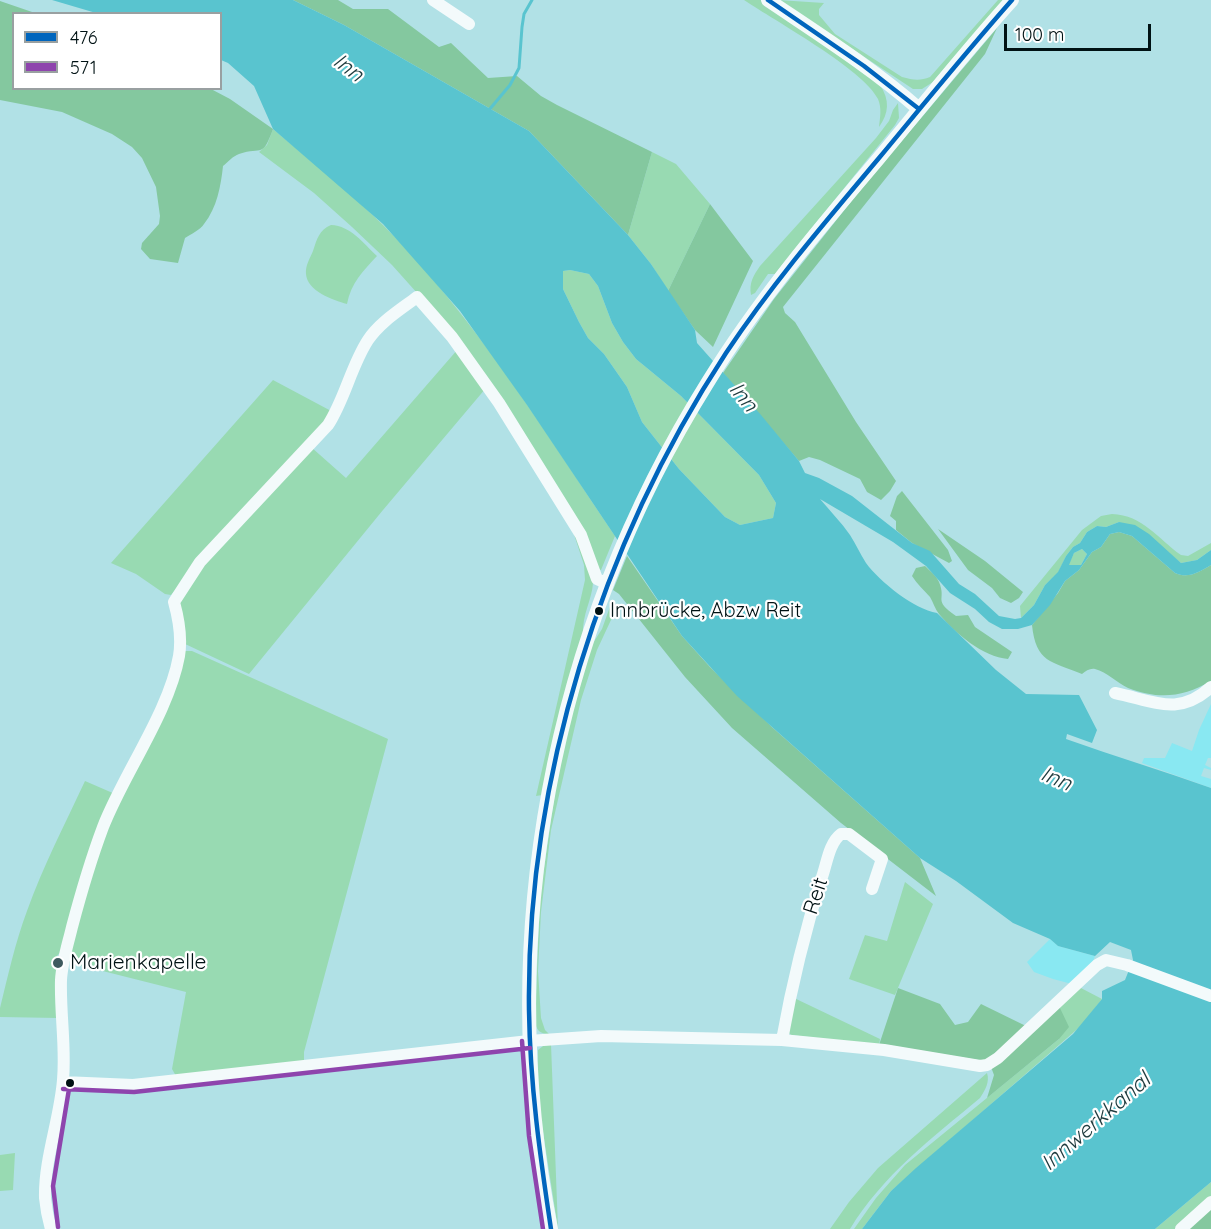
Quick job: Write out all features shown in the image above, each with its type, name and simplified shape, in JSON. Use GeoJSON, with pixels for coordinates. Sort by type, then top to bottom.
{"type":"FeatureCollection","features":[{"type":"Feature","properties":{"kind":"street"},"geometry":{"type":"LineString","coordinates":[[433,0],[469,24]]}},
{"type":"Feature","properties":{"kind":"street"},"geometry":{"type":"LineString","coordinates":[[768,0],[836,44],[920,110]]}},
{"type":"Feature","properties":{"kind":"street"},"geometry":{"type":"LineString","coordinates":[[551,1229],[540,1171],[531,1077],[529,1041],[532,926],[543,828],[565,712],[606,583],[632,524],[684,421],[725,356],[809,242],[1012,0]]}},
{"type":"Feature","properties":{"kind":"street"},"geometry":{"type":"LineString","coordinates":[[51,1229],[45,1186],[63,1082],[61,977],[80,898],[103,826],[157,716],[176,668],[180,637],[174,602],[200,562],[328,425],[363,349],[374,332],[417,297],[452,337],[499,403],[580,535],[597,579],[606,583]]}},
{"type":"Feature","properties":{"kind":"street"},"geometry":{"type":"LineString","coordinates":[[1115,693],[1169,706],[1179,706],[1194,700],[1211,687]]}},
{"type":"Feature","properties":{"kind":"street","name":"Reit"},"geometry":{"type":"LineString","coordinates":[[782,1040],[793,977],[808,923],[832,846],[841,834],[849,834],[882,859],[872,889]]}},
{"type":"Feature","properties":{"kind":"street"},"geometry":{"type":"LineString","coordinates":[[63,1082],[134,1085],[529,1041],[601,1036],[782,1040],[884,1050],[973,1065],[987,1065],[1028,1032],[1102,962],[1110,960],[1127,965],[1211,996]]}},
{"type":"Feature","properties":{"kind":"street"},"geometry":{"type":"LineString","coordinates":[[1181,1229],[1211,1202]]}},
{"type":"Feature","properties":{"kind":"shaded area"},"geometry":{"type":"Polygon","coordinates":[[[1211,704],[1211,758],[1208,758],[1205,765],[1211,770],[1204,768],[1201,776],[1211,779],[1211,788],[1142,763],[1144,758],[1165,758],[1172,743],[1192,751],[1211,704]]]}},
{"type":"Feature","properties":{"kind":"shaded area"},"geometry":{"type":"Polygon","coordinates":[[[1050,939],[1058,946],[1095,956],[1091,966],[1072,984],[1034,972],[1027,962],[1050,939]]]}},
{"type":"Feature","properties":{"kind":"green space"},"geometry":{"type":"Polygon","coordinates":[[[293,0],[338,0],[353,9],[388,9],[439,47],[451,43],[488,78],[517,76],[541,96],[652,152],[628,235],[529,131],[344,25],[293,0]]]}},
{"type":"Feature","properties":{"kind":"green space"},"geometry":{"type":"Polygon","coordinates":[[[744,0],[761,0],[880,85],[887,106],[885,117],[879,127],[879,102],[869,87],[817,46],[744,0]]]}},
{"type":"Feature","properties":{"kind":"green space"},"geometry":{"type":"Polygon","coordinates":[[[778,0],[824,3],[819,9],[819,15],[835,34],[902,77],[916,80],[930,77],[998,0],[1003,0],[933,82],[922,89],[913,89],[778,0]]]}},
{"type":"Feature","properties":{"kind":"green space"},"geometry":{"type":"Polygon","coordinates":[[[0,1],[32,12],[12,12],[12,90],[213,90],[273,129],[264,148],[237,155],[223,166],[220,188],[212,211],[198,230],[185,238],[178,263],[150,259],[141,249],[142,243],[159,224],[160,216],[156,187],[142,158],[132,147],[112,134],[62,112],[0,100],[0,1]]]}},
{"type":"Feature","properties":{"kind":"green space"},"geometry":{"type":"Polygon","coordinates":[[[997,28],[985,54],[783,307],[785,313],[795,322],[856,422],[896,481],[881,500],[867,492],[860,479],[820,460],[809,457],[799,461],[723,373],[774,299],[857,194],[997,28]]]}},
{"type":"Feature","properties":{"kind":"green space"},"geometry":{"type":"Polygon","coordinates":[[[898,103],[899,118],[895,125],[775,274],[768,274],[755,293],[751,295],[752,280],[760,266],[876,138],[889,121],[898,103]]]}},
{"type":"Feature","properties":{"kind":"green space"},"geometry":{"type":"Polygon","coordinates":[[[273,129],[383,225],[448,297],[477,335],[506,374],[615,536],[601,570],[598,569],[581,529],[426,303],[392,265],[352,227],[314,193],[259,152],[267,145],[273,129]]]}},
{"type":"Feature","properties":{"kind":"green space"},"geometry":{"type":"Polygon","coordinates":[[[652,152],[676,164],[710,204],[668,291],[651,264],[628,235],[652,152]]]}},
{"type":"Feature","properties":{"kind":"green space"},"geometry":{"type":"Polygon","coordinates":[[[710,204],[753,261],[713,347],[695,330],[668,291],[710,204]]]}},
{"type":"Feature","properties":{"kind":"green space"},"geometry":{"type":"Polygon","coordinates":[[[331,225],[351,232],[377,256],[362,272],[347,304],[316,290],[307,280],[307,265],[319,235],[331,225]]]}},
{"type":"Feature","properties":{"kind":"green space"},"geometry":{"type":"Polygon","coordinates":[[[563,271],[589,274],[598,286],[612,323],[636,359],[681,396],[759,475],[776,503],[773,518],[740,525],[725,517],[679,469],[642,422],[627,387],[604,354],[588,338],[579,322],[563,289],[563,271]]]}},
{"type":"Feature","properties":{"kind":"green space"},"geometry":{"type":"Polygon","coordinates":[[[458,349],[486,388],[249,674],[183,643],[180,601],[192,577],[311,447],[346,478],[458,349]]]}},
{"type":"Feature","properties":{"kind":"green space"},"geometry":{"type":"Polygon","coordinates":[[[273,380],[333,412],[171,595],[165,594],[136,574],[111,563],[273,380]]]}},
{"type":"Feature","properties":{"kind":"green space"},"geometry":{"type":"Polygon","coordinates":[[[902,491],[948,550],[952,561],[949,563],[912,543],[896,530],[896,521],[890,516],[897,496],[902,491]]]}},
{"type":"Feature","properties":{"kind":"green space"},"geometry":{"type":"Polygon","coordinates":[[[1123,515],[1141,523],[1181,555],[1188,556],[1211,543],[1211,550],[1197,560],[1181,563],[1119,522],[1106,527],[1097,526],[1087,532],[1080,543],[1073,547],[1058,573],[1045,585],[1034,605],[1021,618],[1020,606],[1082,530],[1101,516],[1123,515]]]}},
{"type":"Feature","properties":{"kind":"green space"},"geometry":{"type":"Polygon","coordinates":[[[571,525],[591,568],[593,583],[584,620],[583,635],[557,727],[542,795],[536,796],[585,580],[584,565],[571,525]]]}},
{"type":"Feature","properties":{"kind":"green space"},"geometry":{"type":"Polygon","coordinates":[[[938,529],[985,561],[1023,592],[1019,598],[1011,603],[1000,598],[992,588],[968,570],[938,529]]]}},
{"type":"Feature","properties":{"kind":"green space"},"geometry":{"type":"Polygon","coordinates":[[[1119,532],[1132,536],[1180,575],[1189,575],[1211,565],[1211,681],[1191,691],[1171,695],[1151,694],[1128,688],[1095,669],[1082,674],[1054,663],[1041,654],[1032,625],[1065,581],[1079,570],[1092,552],[1101,547],[1110,534],[1119,532]]]}},
{"type":"Feature","properties":{"kind":"green space"},"geometry":{"type":"Polygon","coordinates":[[[1082,549],[1087,554],[1081,565],[1068,565],[1074,553],[1082,549]]]}},
{"type":"Feature","properties":{"kind":"green space"},"geometry":{"type":"Polygon","coordinates":[[[627,556],[682,636],[710,667],[773,728],[920,858],[936,896],[841,823],[732,728],[685,677],[619,594],[613,590],[627,556]]]}},
{"type":"Feature","properties":{"kind":"green space"},"geometry":{"type":"Polygon","coordinates":[[[925,566],[939,582],[944,606],[956,616],[968,615],[975,627],[1012,652],[1008,659],[979,649],[953,629],[939,614],[930,597],[912,576],[916,568],[925,566]]]}},
{"type":"Feature","properties":{"kind":"green space"},"geometry":{"type":"Polygon","coordinates":[[[612,601],[617,607],[597,650],[581,700],[551,830],[541,912],[538,971],[541,1018],[549,1034],[546,1034],[539,1031],[535,1021],[540,896],[560,758],[591,646],[602,629],[612,601]]]}},
{"type":"Feature","properties":{"kind":"green space"},"geometry":{"type":"Polygon","coordinates":[[[185,651],[192,651],[388,739],[304,1052],[304,1062],[176,1076],[172,1069],[186,992],[67,962],[103,836],[185,651]]]}},
{"type":"Feature","properties":{"kind":"green space"},"geometry":{"type":"Polygon","coordinates":[[[85,781],[115,794],[65,947],[56,957],[53,966],[60,970],[58,1018],[0,1017],[9,972],[33,894],[85,781]]]}},
{"type":"Feature","properties":{"kind":"green space"},"geometry":{"type":"Polygon","coordinates":[[[905,882],[933,904],[895,995],[849,979],[865,935],[887,941],[905,882]]]}},
{"type":"Feature","properties":{"kind":"green space"},"geometry":{"type":"Polygon","coordinates":[[[1079,987],[1102,999],[1082,1025],[891,1191],[862,1229],[854,1229],[876,1198],[905,1165],[1059,1039],[1059,1006],[1079,987]]]}},
{"type":"Feature","properties":{"kind":"green space"},"geometry":{"type":"Polygon","coordinates":[[[898,988],[940,1004],[955,1025],[968,1022],[981,1004],[1028,1027],[985,1061],[879,1045],[898,988]]]}},
{"type":"Feature","properties":{"kind":"green space"},"geometry":{"type":"Polygon","coordinates":[[[792,997],[880,1039],[879,1045],[791,1035],[789,1033],[792,997]]]}},
{"type":"Feature","properties":{"kind":"green space"},"geometry":{"type":"Polygon","coordinates":[[[1059,1006],[1069,1027],[1059,1039],[987,1098],[994,1075],[991,1067],[1059,1006]]]}},
{"type":"Feature","properties":{"kind":"green space"},"geometry":{"type":"Polygon","coordinates":[[[551,1044],[558,1229],[537,1093],[538,1050],[551,1044]]]}},
{"type":"Feature","properties":{"kind":"green space"},"geometry":{"type":"Polygon","coordinates":[[[987,1073],[987,1083],[980,1098],[893,1174],[877,1191],[850,1229],[830,1229],[878,1168],[987,1073]]]}},
{"type":"Feature","properties":{"kind":"green space"},"geometry":{"type":"Polygon","coordinates":[[[15,1153],[13,1190],[0,1191],[0,1155],[15,1153]]]}},
{"type":"Feature","properties":{"kind":"green space"},"geometry":{"type":"Polygon","coordinates":[[[1211,1182],[1211,1199],[1178,1229],[1155,1229],[1211,1182]]]}},
{"type":"Feature","properties":{"kind":"green space"},"geometry":{"type":"Polygon","coordinates":[[[1211,1204],[1211,1229],[1184,1229],[1211,1204]]]}},
{"type":"Feature","properties":{"kind":"water"},"geometry":{"type":"Polygon","coordinates":[[[52,0],[293,0],[344,25],[529,131],[628,235],[651,264],[695,330],[697,343],[761,415],[799,461],[805,473],[852,496],[912,543],[930,551],[959,584],[975,594],[999,616],[1021,618],[1034,605],[1045,585],[1058,572],[1073,547],[1080,543],[1087,532],[1097,526],[1106,527],[1119,522],[1135,525],[1149,534],[1181,563],[1197,560],[1211,550],[1211,565],[1194,574],[1180,575],[1132,536],[1119,532],[1110,534],[1101,547],[1092,552],[1079,570],[1065,581],[1050,605],[1032,625],[1018,629],[1002,629],[950,593],[926,566],[893,542],[820,499],[847,530],[866,563],[880,578],[898,594],[918,606],[937,613],[996,670],[1026,694],[1079,695],[1097,730],[1092,743],[1067,734],[1066,739],[1211,788],[1211,1182],[1155,1229],[862,1229],[891,1191],[1073,1034],[1102,999],[1102,991],[1125,980],[1133,960],[1131,950],[1110,942],[1095,956],[1058,946],[1050,939],[1013,923],[920,858],[737,696],[682,636],[527,405],[460,311],[383,224],[273,129],[254,86],[222,60],[222,12],[93,12],[52,0]],[[563,271],[563,289],[588,338],[604,354],[627,387],[642,422],[679,469],[725,517],[740,525],[773,518],[776,503],[759,475],[681,396],[636,359],[612,323],[598,286],[589,274],[563,271]],[[1082,549],[1074,553],[1069,565],[1081,565],[1087,554],[1082,549]]]}},
{"type":"Feature","properties":{"kind":"waterway"},"geometry":{"type":"LineString","coordinates":[[489,110],[510,85],[519,68],[524,14],[532,0]]}},
{"type":"Feature","properties":{"kind":"transit line","name":"476"},"geometry":{"type":"LineString","coordinates":[[768,0],[864,66],[919,109]]}},
{"type":"Feature","properties":{"kind":"transit line","name":"476"},"geometry":{"type":"LineString","coordinates":[[551,1229],[539,1147],[531,1065],[529,1010],[531,924],[541,838],[557,752],[580,667],[608,584],[642,504],[682,427],[726,353],[819,229],[1012,0]]}},
{"type":"Feature","properties":{"kind":"transit line","name":"571"},"geometry":{"type":"LineString","coordinates":[[522,1041],[529,1136],[543,1229]]}},
{"type":"Feature","properties":{"kind":"transit line","name":"571"},"geometry":{"type":"LineString","coordinates":[[63,1089],[134,1092],[530,1048]]}},
{"type":"Feature","properties":{"kind":"transit line","name":"571"},"geometry":{"type":"LineString","coordinates":[[58,1227],[53,1186],[70,1083]]}},
{"type":"Feature","properties":{"kind":"place","name":"Innbrücke, Abzw Reit"},"geometry":{"type":"Point","coordinates":[599,611]}},
{"type":"Feature","properties":{"kind":"place","name":"Marienkapelle"},"geometry":{"type":"Point","coordinates":[58,963]}},
{"type":"Feature","properties":{"kind":"water label","name":"Inn"},"geometry":{"type":"Point","coordinates":[348,68]}},
{"type":"Feature","properties":{"kind":"water label","name":"Inn"},"geometry":{"type":"Point","coordinates":[743,397]}},
{"type":"Feature","properties":{"kind":"water label","name":"Inn"},"geometry":{"type":"Point","coordinates":[1056,779]}},
{"type":"Feature","properties":{"kind":"water label","name":"Innwerkkanal"},"geometry":{"type":"Point","coordinates":[1096,1122]}}]}
